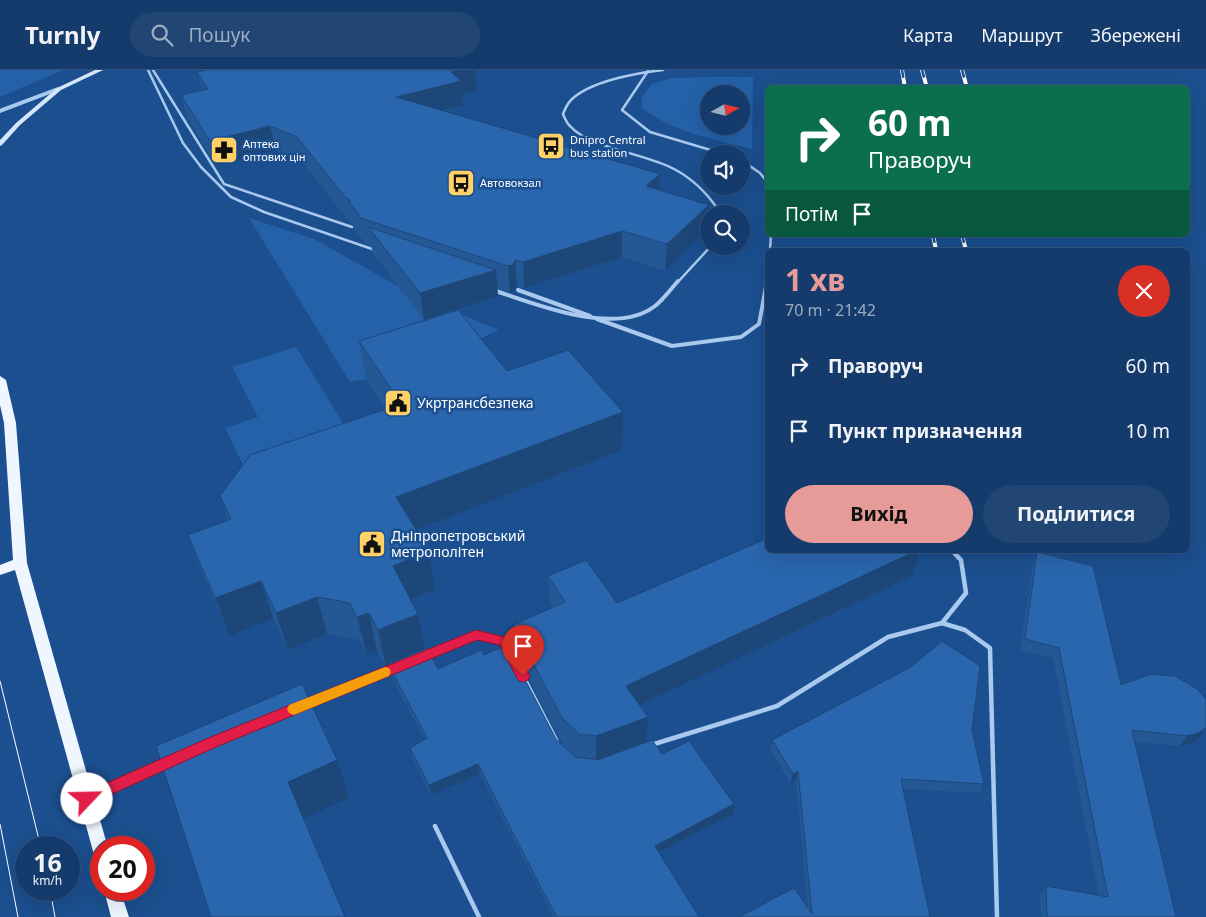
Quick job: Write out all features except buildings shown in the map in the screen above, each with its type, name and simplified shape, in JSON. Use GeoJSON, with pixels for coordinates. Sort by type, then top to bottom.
{"type":"FeatureCollection","features":[{"type":"Feature","properties":{"kind":"main road"},"geometry":{"type":"LineString","coordinates":[[0,380],[10,424],[20,563],[97,836]]}},
{"type":"Feature","properties":{"kind":"main road"},"geometry":{"type":"LineString","coordinates":[[0,570],[20,563]]}},
{"type":"Feature","properties":{"kind":"main road"},"geometry":{"type":"LineString","coordinates":[[115,901],[120,917]]}},
{"type":"Feature","properties":{"kind":"street"},"geometry":{"type":"LineString","coordinates":[[0,112],[59,89],[100,70]]}},
{"type":"Feature","properties":{"kind":"street"},"geometry":{"type":"LineString","coordinates":[[0,144],[18,124],[59,89]]}},
{"type":"Feature","properties":{"kind":"lane"},"geometry":{"type":"LineString","coordinates":[[148,70],[184,143],[200,167],[231,197],[264,212],[375,250]]}},
{"type":"Feature","properties":{"kind":"lane"},"geometry":{"type":"LineString","coordinates":[[152,70],[178,108],[183,121],[224,184],[352,226]]}},
{"type":"Feature","properties":{"kind":"lane"},"geometry":{"type":"LineString","coordinates":[[663,70],[648,71],[585,90],[570,101],[563,114],[570,127],[587,139],[674,167],[696,182],[713,198],[716,205]]}},
{"type":"Feature","properties":{"kind":"lane"},"geometry":{"type":"LineString","coordinates":[[648,71],[622,110],[650,132],[700,147]]}},
{"type":"Feature","properties":{"kind":"lane"},"geometry":{"type":"LineString","coordinates":[[750,166],[760,173],[765,180]]}},
{"type":"Feature","properties":{"kind":"lane"},"geometry":{"type":"LineString","coordinates":[[486,288],[540,306],[596,319],[628,318],[654,307],[703,255]]}},
{"type":"Feature","properties":{"kind":"lane"},"geometry":{"type":"LineString","coordinates":[[518,290],[672,346],[741,337],[759,324],[765,293]]}},
{"type":"Feature","properties":{"kind":"lane"},"geometry":{"type":"LineString","coordinates":[[942,623],[966,592],[961,560],[954,553]]}},
{"type":"Feature","properties":{"kind":"lane"},"geometry":{"type":"LineString","coordinates":[[643,748],[777,706],[888,637],[942,623],[965,630],[990,648],[996,917]]}},
{"type":"Feature","properties":{"kind":"lane"},"geometry":{"type":"LineString","coordinates":[[421,657],[476,635],[505,641],[514,659]]}},
{"type":"Feature","properties":{"kind":"lane"},"geometry":{"type":"LineString","coordinates":[[302,706],[403,665]]}},
{"type":"Feature","properties":{"kind":"lane"},"geometry":{"type":"LineString","coordinates":[[523,676],[560,747]]}},
{"type":"Feature","properties":{"kind":"lane"},"geometry":{"type":"LineString","coordinates":[[87,799],[167,763]]}},
{"type":"Feature","properties":{"kind":"lane"},"geometry":{"type":"LineString","coordinates":[[435,826],[479,917]]}},
{"type":"Feature","properties":{"kind":"shaded area"},"geometry":{"type":"Polygon","coordinates":[[[0,70],[63,70],[0,97],[0,70]]]}},
{"type":"Feature","properties":{"kind":"shaded area"},"geometry":{"type":"Polygon","coordinates":[[[753,77],[752,149],[750,148],[750,145],[736,145],[695,134],[654,117],[642,108],[642,97],[652,84],[672,78],[753,77]]]}},
{"type":"Feature","properties":{"kind":"shaded area"},"geometry":{"type":"Polygon","coordinates":[[[249,218],[314,239],[412,294],[499,330],[462,347],[366,379],[350,382],[249,218]]]}},
{"type":"Feature","properties":{"kind":"shaded area"},"geometry":{"type":"Polygon","coordinates":[[[296,347],[350,434],[246,471],[225,428],[258,417],[232,367],[296,347]]]}},
{"type":"Feature","properties":{"kind":"tram line"},"geometry":{"type":"LineString","coordinates":[[0,681],[38,836]]}},
{"type":"Feature","properties":{"kind":"tram line"},"geometry":{"type":"LineString","coordinates":[[0,824],[18,917]]}},
{"type":"Feature","properties":{"kind":"tram line"},"geometry":{"type":"LineString","coordinates":[[52,901],[55,917]]}},
{"type":"Feature","properties":{"kind":"railway"},"geometry":{"type":"LineString","coordinates":[[902,70],[904,85]]}},
{"type":"Feature","properties":{"kind":"railway"},"geometry":{"type":"LineString","coordinates":[[922,70],[926,85]]}},
{"type":"Feature","properties":{"kind":"railway"},"geometry":{"type":"LineString","coordinates":[[962,70],[966,85]]}},
{"type":"Feature","properties":{"kind":"railway"},"geometry":{"type":"LineString","coordinates":[[933,237],[936,248]]}},
{"type":"Feature","properties":{"kind":"railway"},"geometry":{"type":"LineString","coordinates":[[963,237],[965,248]]}},
{"type":"Feature","properties":{"kind":"slow traffic"},"geometry":{"type":"LineString","coordinates":[[294,709],[385,672]]}},
{"type":"Feature","properties":{"kind":"place","name":"Dnipro Central bus station"},"geometry":{"type":"Point","coordinates":[551,146]}},
{"type":"Feature","properties":{"kind":"place","name":"Аптека оптових цін"},"geometry":{"type":"Point","coordinates":[224,150]}},
{"type":"Feature","properties":{"kind":"place","name":"Автовокзал"},"geometry":{"type":"Point","coordinates":[461,183]}},
{"type":"Feature","properties":{"kind":"place","name":"Укртрансбезпека"},"geometry":{"type":"Point","coordinates":[398,403]}},
{"type":"Feature","properties":{"kind":"place","name":"Дніпропетровський метрополітен"},"geometry":{"type":"Point","coordinates":[372,544]}},
{"type":"Feature","properties":{"kind":"route"},"geometry":{"type":"LineString","coordinates":[[87,799],[211,743],[476,635],[505,641],[523,676]]}}]}
